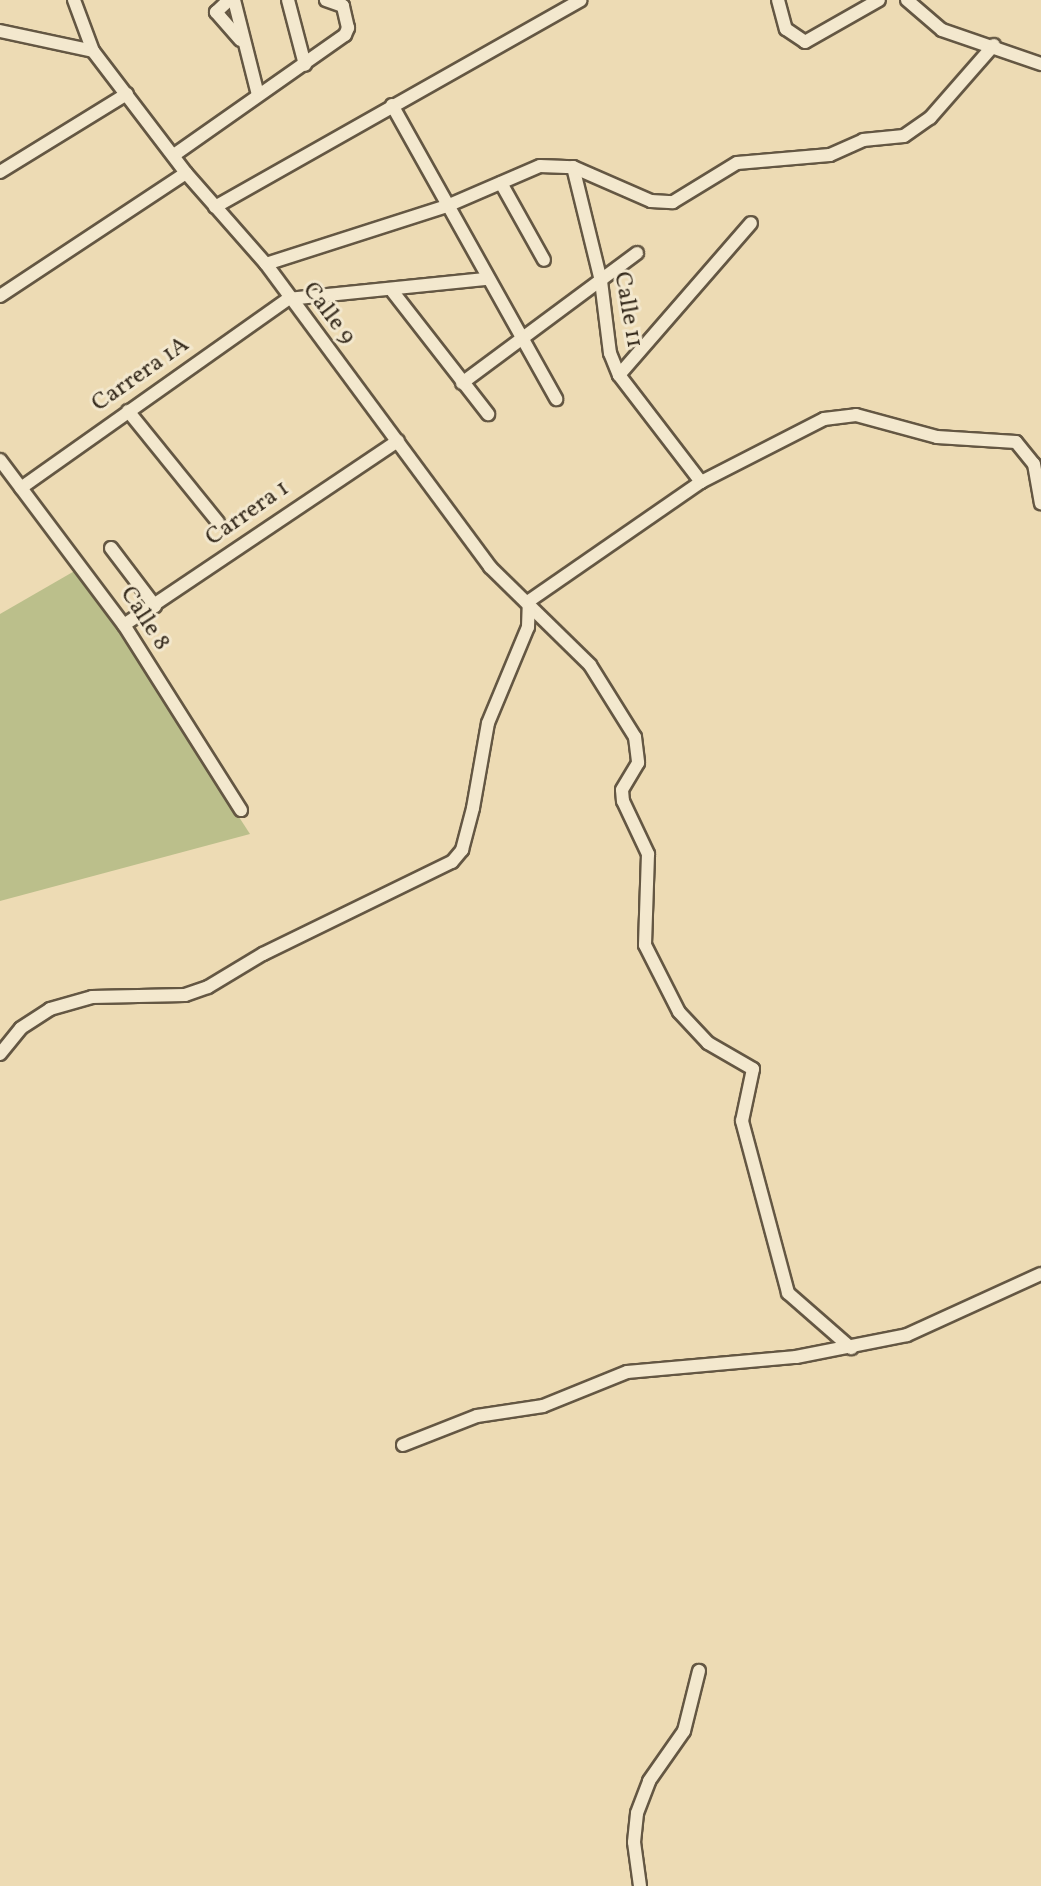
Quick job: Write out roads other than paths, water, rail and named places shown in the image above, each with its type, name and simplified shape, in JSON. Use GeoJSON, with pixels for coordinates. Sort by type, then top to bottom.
{"type":"FeatureCollection","features":[{"type":"Feature","properties":{"kind":"street","name":"Calle 9"},"geometry":{"type":"LineString","coordinates":[[74,0],[93,51],[186,173],[266,264],[288,299],[490,567],[529,601],[590,665],[635,737],[638,763],[622,790],[648,854],[645,945],[679,1012],[708,1043],[753,1069],[742,1121],[788,1293],[851,1348]]}},
{"type":"Feature","properties":{"kind":"street"},"geometry":{"type":"LineString","coordinates":[[240,40],[216,12],[232,0],[240,40],[258,95]]}},
{"type":"Feature","properties":{"kind":"street"},"geometry":{"type":"LineString","coordinates":[[288,0],[305,65]]}},
{"type":"Feature","properties":{"kind":"street"},"geometry":{"type":"LineString","coordinates":[[174,155],[305,65],[348,28],[343,6],[326,0]]}},
{"type":"Feature","properties":{"kind":"street"},"geometry":{"type":"LineString","coordinates":[[215,207],[581,0]]}},
{"type":"Feature","properties":{"kind":"street"},"geometry":{"type":"LineString","coordinates":[[778,0],[786,29],[805,42],[879,0]]}},
{"type":"Feature","properties":{"kind":"street"},"geometry":{"type":"LineString","coordinates":[[907,0],[942,30],[994,45],[1041,64]]}},
{"type":"Feature","properties":{"kind":"street"},"geometry":{"type":"LineString","coordinates":[[0,31],[93,51]]}},
{"type":"Feature","properties":{"kind":"street"},"geometry":{"type":"LineString","coordinates":[[266,264],[447,206],[540,166],[573,167],[651,201],[673,202],[737,163],[830,155],[863,140],[904,136],[930,118],[994,45]]}},
{"type":"Feature","properties":{"kind":"street"},"geometry":{"type":"LineString","coordinates":[[0,172],[67,134],[127,94]]}},
{"type":"Feature","properties":{"kind":"street"},"geometry":{"type":"LineString","coordinates":[[392,105],[518,339],[556,399]]}},
{"type":"Feature","properties":{"kind":"street","name":"Calle 11"},"geometry":{"type":"LineString","coordinates":[[573,167],[601,281],[610,353],[619,375],[701,482]]}},
{"type":"Feature","properties":{"kind":"street"},"geometry":{"type":"LineString","coordinates":[[0,296],[186,173]]}},
{"type":"Feature","properties":{"kind":"street"},"geometry":{"type":"LineString","coordinates":[[501,183],[544,260]]}},
{"type":"Feature","properties":{"kind":"street"},"geometry":{"type":"LineString","coordinates":[[619,375],[751,223]]}},
{"type":"Feature","properties":{"kind":"street"},"geometry":{"type":"LineString","coordinates":[[462,383],[637,253]]}},
{"type":"Feature","properties":{"kind":"street"},"geometry":{"type":"LineString","coordinates":[[288,299],[393,292],[485,279]]}},
{"type":"Feature","properties":{"kind":"street"},"geometry":{"type":"LineString","coordinates":[[393,292],[488,414]]}},
{"type":"Feature","properties":{"kind":"street","name":"Carrera 1A"},"geometry":{"type":"LineString","coordinates":[[21,488],[288,299]]}},
{"type":"Feature","properties":{"kind":"street"},"geometry":{"type":"LineString","coordinates":[[128,411],[218,522]]}},
{"type":"Feature","properties":{"kind":"street"},"geometry":{"type":"LineString","coordinates":[[0,1054],[21,1028],[50,1009],[92,997],[185,995],[208,987],[263,954],[452,862],[462,850],[488,723],[528,627],[529,601],[701,482],[767,443],[824,419],[856,415],[937,437],[1016,442],[1034,464],[1041,503]]}},
{"type":"Feature","properties":{"kind":"street","name":"Carrera 1"},"geometry":{"type":"LineString","coordinates":[[124,625],[398,441]]}},
{"type":"Feature","properties":{"kind":"street","name":"Calle 8"},"geometry":{"type":"LineString","coordinates":[[0,460],[124,625],[241,810]]}},
{"type":"Feature","properties":{"kind":"street"},"geometry":{"type":"LineString","coordinates":[[111,548],[155,606]]}},
{"type":"Feature","properties":{"kind":"street"},"geometry":{"type":"LineString","coordinates":[[403,1445],[477,1416],[543,1406],[627,1372],[851,1348],[922,1330],[1041,1274]]}},
{"type":"Feature","properties":{"kind":"street"},"geometry":{"type":"LineString","coordinates":[[640,1886],[634,1842],[637,1813],[649,1781],[684,1731],[699,1671]]}}]}
